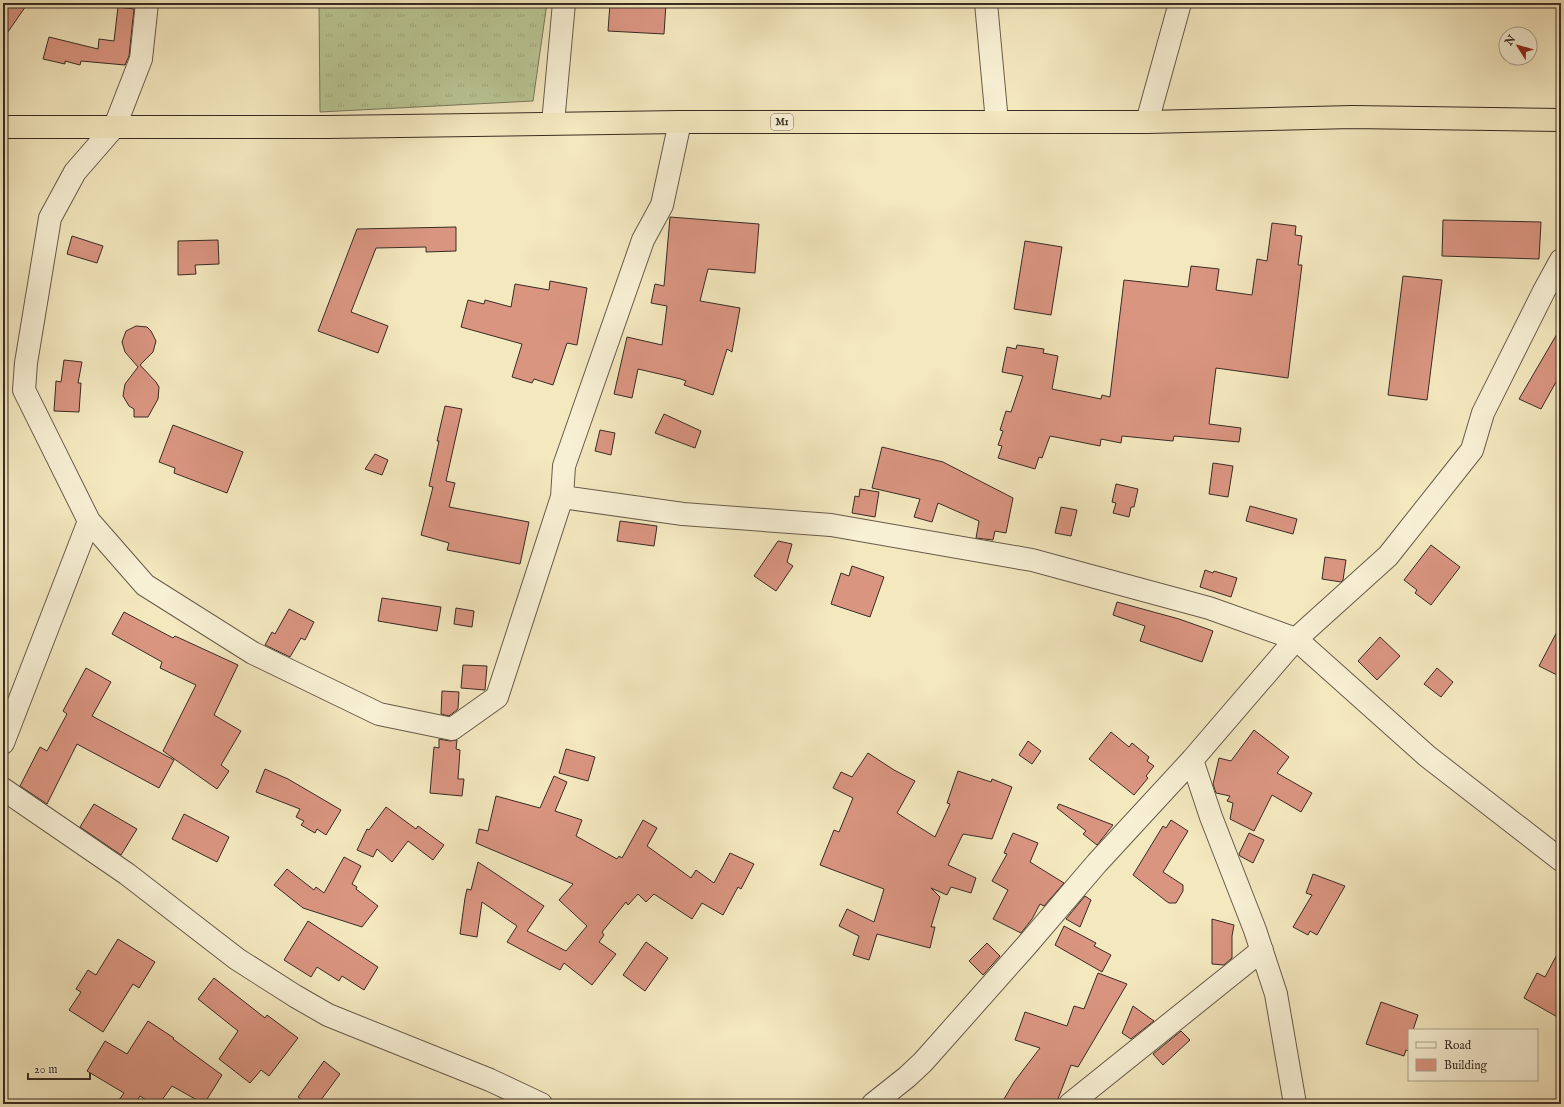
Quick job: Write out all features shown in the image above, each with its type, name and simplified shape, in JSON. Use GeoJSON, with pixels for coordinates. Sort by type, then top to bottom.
{"type":"FeatureCollection","features":[{"type":"Feature","properties":{"kind":"highway","name":"M1"},"geometry":{"type":"LineString","coordinates":[[3,127],[327,127],[680,122],[1147,122],[1352,117],[1558,123]]}},
{"type":"Feature","properties":{"kind":"street"},"geometry":{"type":"LineString","coordinates":[[147,3],[141,58],[115,126],[76,172],[50,218],[26,363],[24,390],[90,521],[145,585],[253,653],[379,714],[452,729],[497,697],[562,497],[564,466],[643,240],[662,205],[680,122]]}},
{"type":"Feature","properties":{"kind":"street"},"geometry":{"type":"LineString","coordinates":[[553,123],[564,3]]}},
{"type":"Feature","properties":{"kind":"street"},"geometry":{"type":"LineString","coordinates":[[986,3],[998,122]]}},
{"type":"Feature","properties":{"kind":"street"},"geometry":{"type":"LineString","coordinates":[[1147,122],[1180,3]]}},
{"type":"Feature","properties":{"kind":"street"},"geometry":{"type":"LineString","coordinates":[[873,1104],[923,1062],[1192,760],[1296,639],[1388,556],[1472,450],[1484,413],[1544,291],[1561,260]]}},
{"type":"Feature","properties":{"kind":"street"},"geometry":{"type":"LineString","coordinates":[[562,497],[682,514],[831,525],[1032,560],[1209,608],[1296,639],[1427,756],[1561,860]]}},
{"type":"Feature","properties":{"kind":"street"},"geometry":{"type":"LineString","coordinates":[[3,743],[90,521]]}},
{"type":"Feature","properties":{"kind":"street"},"geometry":{"type":"LineString","coordinates":[[1192,760],[1211,817],[1262,950],[1276,994],[1295,1104]]}},
{"type":"Feature","properties":{"kind":"street"},"geometry":{"type":"LineString","coordinates":[[3,788],[127,874],[237,959],[295,996],[328,1015],[490,1080],[541,1104]]}},
{"type":"Feature","properties":{"kind":"street"},"geometry":{"type":"LineString","coordinates":[[1070,1104],[1262,950]]}},
{"type":"Feature","properties":{"kind":"street"},"geometry":{"type":"LineString","coordinates":[[896,1104],[907,1076]]}},
{"type":"Feature","properties":{"kind":"street"},"geometry":{"type":"LineString","coordinates":[[490,1080],[517,1104]]}},
{"type":"Feature","properties":{"kind":"green space"},"geometry":{"type":"Polygon","coordinates":[[[319,3],[547,3],[533,101],[320,112],[319,3]]]}},
{"type":"Feature","properties":{"kind":"building"},"geometry":{"type":"Polygon","coordinates":[[[3,3],[28,3],[3,39],[3,3]]]}},
{"type":"Feature","properties":{"kind":"building"},"geometry":{"type":"Polygon","coordinates":[[[610,3],[666,3],[664,34],[608,31],[610,3]]]}},
{"type":"Feature","properties":{"kind":"building"},"geometry":{"type":"Polygon","coordinates":[[[118,7],[134,9],[129,56],[125,65],[81,61],[80,65],[65,61],[65,64],[43,59],[49,37],[98,49],[99,39],[114,41],[118,7]]]}},
{"type":"Feature","properties":{"kind":"building"},"geometry":{"type":"Polygon","coordinates":[[[670,217],[759,224],[755,273],[708,269],[700,301],[740,308],[732,352],[727,349],[713,395],[684,385],[686,381],[681,379],[638,369],[632,398],[614,394],[627,337],[662,345],[667,306],[651,303],[655,284],[664,286],[670,217]]]}},
{"type":"Feature","properties":{"kind":"building"},"geometry":{"type":"Polygon","coordinates":[[[1443,220],[1541,222],[1539,259],[1442,256],[1443,220]]]}},
{"type":"Feature","properties":{"kind":"building"},"geometry":{"type":"Polygon","coordinates":[[[1272,223],[1296,226],[1295,235],[1302,236],[1298,265],[1302,265],[1288,378],[1216,368],[1209,424],[1241,428],[1239,442],[1174,436],[1173,441],[1122,436],[1121,443],[1101,439],[1100,446],[1050,436],[1042,458],[1039,457],[1035,469],[998,458],[1002,446],[998,445],[1003,431],[1000,430],[1006,411],[1011,412],[1023,376],[1002,372],[1007,347],[1016,349],[1017,345],[1044,349],[1043,353],[1058,356],[1052,389],[1101,399],[1102,395],[1110,397],[1124,280],[1188,287],[1191,266],[1219,269],[1216,290],[1252,295],[1257,259],[1267,261],[1272,223]]]}},
{"type":"Feature","properties":{"kind":"building"},"geometry":{"type":"Polygon","coordinates":[[[456,227],[456,251],[426,252],[426,247],[376,248],[351,312],[388,326],[378,353],[318,331],[357,229],[456,227]]]}},
{"type":"Feature","properties":{"kind":"building"},"geometry":{"type":"Polygon","coordinates":[[[72,236],[103,246],[97,263],[67,254],[72,236]]]}},
{"type":"Feature","properties":{"kind":"building"},"geometry":{"type":"Polygon","coordinates":[[[218,240],[219,264],[195,265],[196,274],[178,275],[178,241],[218,240]]]}},
{"type":"Feature","properties":{"kind":"building"},"geometry":{"type":"Polygon","coordinates":[[[1025,241],[1062,247],[1051,315],[1014,309],[1025,241]]]}},
{"type":"Feature","properties":{"kind":"building"},"geometry":{"type":"Polygon","coordinates":[[[1403,276],[1442,280],[1427,400],[1388,395],[1403,276]]]}},
{"type":"Feature","properties":{"kind":"building"},"geometry":{"type":"Polygon","coordinates":[[[550,281],[587,288],[577,345],[567,343],[553,385],[534,379],[532,383],[512,377],[522,344],[461,327],[468,300],[484,304],[485,300],[511,307],[515,284],[549,290],[550,281]]]}},
{"type":"Feature","properties":{"kind":"building"},"geometry":{"type":"Polygon","coordinates":[[[136,326],[147,327],[151,331],[156,341],[153,352],[140,365],[159,387],[158,399],[148,417],[134,417],[134,409],[129,406],[123,396],[125,384],[138,367],[125,352],[122,342],[126,331],[136,326]]]}},
{"type":"Feature","properties":{"kind":"building"},"geometry":{"type":"Polygon","coordinates":[[[1561,327],[1561,373],[1541,409],[1519,399],[1561,327]]]}},
{"type":"Feature","properties":{"kind":"building"},"geometry":{"type":"Polygon","coordinates":[[[64,360],[82,362],[78,383],[81,383],[79,412],[54,411],[56,381],[61,382],[64,360]]]}},
{"type":"Feature","properties":{"kind":"building"},"geometry":{"type":"Polygon","coordinates":[[[445,406],[462,409],[446,481],[455,483],[449,507],[529,522],[520,564],[447,550],[449,543],[421,535],[433,487],[429,486],[445,406]]]}},
{"type":"Feature","properties":{"kind":"building"},"geometry":{"type":"Polygon","coordinates":[[[664,414],[701,431],[695,448],[655,433],[664,414]]]}},
{"type":"Feature","properties":{"kind":"building"},"geometry":{"type":"Polygon","coordinates":[[[173,425],[243,452],[227,493],[174,473],[175,468],[159,462],[173,425]]]}},
{"type":"Feature","properties":{"kind":"building"},"geometry":{"type":"Polygon","coordinates":[[[600,430],[615,433],[611,455],[595,451],[600,430]]]}},
{"type":"Feature","properties":{"kind":"building"},"geometry":{"type":"Polygon","coordinates":[[[882,447],[943,462],[1013,498],[1006,533],[995,531],[993,540],[976,538],[979,521],[938,503],[932,522],[914,517],[920,499],[872,488],[882,447]]]}},
{"type":"Feature","properties":{"kind":"building"},"geometry":{"type":"Polygon","coordinates":[[[375,454],[388,460],[382,475],[365,469],[375,454]]]}},
{"type":"Feature","properties":{"kind":"building"},"geometry":{"type":"Polygon","coordinates":[[[1213,463],[1233,466],[1228,497],[1209,494],[1213,463]]]}},
{"type":"Feature","properties":{"kind":"building"},"geometry":{"type":"Polygon","coordinates":[[[1116,484],[1138,489],[1134,507],[1131,507],[1129,517],[1113,513],[1116,503],[1112,502],[1116,484]]]}},
{"type":"Feature","properties":{"kind":"building"},"geometry":{"type":"Polygon","coordinates":[[[860,489],[879,492],[875,517],[852,513],[855,496],[859,497],[860,489]]]}},
{"type":"Feature","properties":{"kind":"building"},"geometry":{"type":"Polygon","coordinates":[[[1250,506],[1297,519],[1293,534],[1246,521],[1250,506]]]}},
{"type":"Feature","properties":{"kind":"building"},"geometry":{"type":"Polygon","coordinates":[[[1061,507],[1077,510],[1071,536],[1055,533],[1061,507]]]}},
{"type":"Feature","properties":{"kind":"building"},"geometry":{"type":"Polygon","coordinates":[[[620,521],[657,526],[654,546],[617,541],[620,521]]]}},
{"type":"Feature","properties":{"kind":"building"},"geometry":{"type":"Polygon","coordinates":[[[778,541],[792,544],[787,562],[793,566],[776,591],[754,576],[778,541]]]}},
{"type":"Feature","properties":{"kind":"building"},"geometry":{"type":"Polygon","coordinates":[[[1431,545],[1460,567],[1431,605],[1415,593],[1417,590],[1404,580],[1431,545]]]}},
{"type":"Feature","properties":{"kind":"building"},"geometry":{"type":"Polygon","coordinates":[[[1325,557],[1346,560],[1343,580],[1341,582],[1322,579],[1325,557]]]}},
{"type":"Feature","properties":{"kind":"building"},"geometry":{"type":"Polygon","coordinates":[[[852,566],[884,577],[870,617],[831,604],[841,573],[849,576],[852,566]]]}},
{"type":"Feature","properties":{"kind":"building"},"geometry":{"type":"Polygon","coordinates":[[[1205,570],[1213,573],[1214,571],[1237,578],[1231,597],[1200,587],[1205,570]]]}},
{"type":"Feature","properties":{"kind":"building"},"geometry":{"type":"Polygon","coordinates":[[[382,598],[441,607],[437,631],[378,621],[382,598]]]}},
{"type":"Feature","properties":{"kind":"building"},"geometry":{"type":"Polygon","coordinates":[[[1117,602],[1179,619],[1213,631],[1202,662],[1140,641],[1145,626],[1113,615],[1117,602]]]}},
{"type":"Feature","properties":{"kind":"building"},"geometry":{"type":"Polygon","coordinates":[[[456,608],[474,611],[472,627],[454,624],[456,608]]]}},
{"type":"Feature","properties":{"kind":"building"},"geometry":{"type":"Polygon","coordinates":[[[289,609],[314,622],[305,640],[301,638],[290,657],[265,645],[272,632],[275,634],[289,609]]]}},
{"type":"Feature","properties":{"kind":"building"},"geometry":{"type":"Polygon","coordinates":[[[124,612],[173,638],[175,636],[238,665],[214,715],[241,731],[221,765],[229,771],[217,789],[163,751],[196,685],[160,668],[162,662],[112,634],[124,612]]]}},
{"type":"Feature","properties":{"kind":"building"},"geometry":{"type":"Polygon","coordinates":[[[1561,624],[1561,677],[1539,666],[1561,624]]]}},
{"type":"Feature","properties":{"kind":"building"},"geometry":{"type":"Polygon","coordinates":[[[1380,637],[1400,656],[1377,680],[1358,661],[1380,637]]]}},
{"type":"Feature","properties":{"kind":"building"},"geometry":{"type":"Polygon","coordinates":[[[463,665],[487,666],[485,690],[461,688],[463,665]]]}},
{"type":"Feature","properties":{"kind":"building"},"geometry":{"type":"Polygon","coordinates":[[[86,668],[111,682],[92,716],[174,760],[159,788],[77,744],[47,804],[20,786],[40,747],[47,751],[67,714],[63,711],[86,668]]]}},
{"type":"Feature","properties":{"kind":"building"},"geometry":{"type":"Polygon","coordinates":[[[1437,668],[1453,682],[1441,697],[1424,684],[1437,668]]]}},
{"type":"Feature","properties":{"kind":"building"},"geometry":{"type":"Polygon","coordinates":[[[442,691],[459,692],[458,709],[449,716],[441,714],[442,691]]]}},
{"type":"Feature","properties":{"kind":"building"},"geometry":{"type":"Polygon","coordinates":[[[1254,730],[1289,757],[1277,773],[1312,793],[1301,812],[1272,795],[1254,831],[1230,819],[1233,803],[1227,801],[1230,796],[1216,793],[1213,784],[1219,758],[1231,761],[1254,730]]]}},
{"type":"Feature","properties":{"kind":"building"},"geometry":{"type":"Polygon","coordinates":[[[1111,732],[1129,747],[1132,743],[1149,757],[1147,761],[1154,766],[1146,776],[1148,778],[1134,795],[1089,759],[1111,732]]]}},
{"type":"Feature","properties":{"kind":"building"},"geometry":{"type":"Polygon","coordinates":[[[439,739],[450,741],[457,740],[456,749],[460,750],[458,779],[464,779],[462,796],[430,793],[434,747],[439,748],[439,739]]]}},
{"type":"Feature","properties":{"kind":"building"},"geometry":{"type":"Polygon","coordinates":[[[1028,741],[1041,751],[1032,764],[1019,755],[1028,741]]]}},
{"type":"Feature","properties":{"kind":"building"},"geometry":{"type":"Polygon","coordinates":[[[566,749],[595,757],[588,781],[559,773],[566,749]]]}},
{"type":"Feature","properties":{"kind":"building"},"geometry":{"type":"Polygon","coordinates":[[[868,753],[894,770],[915,781],[897,813],[935,837],[950,804],[947,803],[958,771],[991,782],[992,779],[1012,787],[992,839],[963,834],[948,865],[976,878],[971,893],[951,887],[947,895],[931,888],[940,897],[931,927],[935,927],[930,948],[877,934],[869,960],[853,955],[859,936],[839,926],[847,909],[874,922],[884,889],[820,865],[834,830],[839,832],[853,798],[833,788],[841,772],[852,777],[868,753]]]}},
{"type":"Feature","properties":{"kind":"building"},"geometry":{"type":"Polygon","coordinates":[[[265,769],[288,779],[341,810],[326,835],[317,829],[315,833],[301,825],[304,821],[296,817],[300,809],[256,792],[265,769]]]}},
{"type":"Feature","properties":{"kind":"building"},"geometry":{"type":"Polygon","coordinates":[[[554,776],[567,782],[555,811],[582,820],[576,836],[617,859],[619,856],[622,858],[643,820],[657,828],[647,846],[691,878],[696,870],[714,883],[730,853],[754,864],[741,889],[738,887],[723,915],[702,903],[692,919],[654,894],[646,902],[638,894],[628,905],[626,902],[602,932],[604,935],[599,942],[616,954],[592,985],[564,963],[560,970],[507,942],[517,926],[482,902],[477,937],[460,934],[467,889],[471,890],[478,862],[544,906],[527,931],[566,951],[587,926],[559,900],[573,884],[476,843],[479,829],[488,831],[496,796],[540,808],[554,776]]]}},
{"type":"Feature","properties":{"kind":"building"},"geometry":{"type":"Polygon","coordinates":[[[94,804],[137,829],[121,855],[80,827],[94,804]]]}},
{"type":"Feature","properties":{"kind":"building"},"geometry":{"type":"Polygon","coordinates":[[[1059,804],[1113,825],[1097,845],[1083,834],[1086,831],[1057,808],[1059,804]]]}},
{"type":"Feature","properties":{"kind":"building"},"geometry":{"type":"Polygon","coordinates":[[[386,807],[416,829],[418,826],[444,845],[433,860],[408,841],[392,862],[377,849],[373,857],[357,850],[367,829],[369,830],[386,807]]]}},
{"type":"Feature","properties":{"kind":"building"},"geometry":{"type":"Polygon","coordinates":[[[184,814],[229,837],[217,862],[172,839],[184,814]]]}},
{"type":"Feature","properties":{"kind":"building"},"geometry":{"type":"Polygon","coordinates":[[[1171,820],[1188,831],[1163,872],[1183,885],[1183,891],[1176,903],[1169,903],[1133,875],[1163,826],[1166,828],[1171,820]]]}},
{"type":"Feature","properties":{"kind":"building"},"geometry":{"type":"Polygon","coordinates":[[[1013,833],[1038,843],[1030,862],[1064,883],[1044,906],[1040,904],[1032,919],[1021,933],[993,919],[1008,890],[992,881],[1007,854],[1004,853],[1013,833]]]}},
{"type":"Feature","properties":{"kind":"building"},"geometry":{"type":"Polygon","coordinates":[[[1249,833],[1264,840],[1253,863],[1239,854],[1249,833]]]}},
{"type":"Feature","properties":{"kind":"building"},"geometry":{"type":"Polygon","coordinates":[[[344,857],[361,866],[352,884],[357,887],[356,889],[378,906],[362,927],[303,908],[274,885],[287,869],[314,890],[316,887],[324,893],[344,857]]]}},
{"type":"Feature","properties":{"kind":"building"},"geometry":{"type":"Polygon","coordinates":[[[1313,874],[1345,886],[1317,935],[1310,931],[1308,935],[1293,927],[1312,895],[1306,893],[1313,874]]]}},
{"type":"Feature","properties":{"kind":"building"},"geometry":{"type":"Polygon","coordinates":[[[1085,896],[1091,900],[1080,927],[1066,919],[1085,896]]]}},
{"type":"Feature","properties":{"kind":"building"},"geometry":{"type":"Polygon","coordinates":[[[1212,919],[1234,925],[1232,936],[1232,958],[1224,965],[1212,964],[1212,919]]]}},
{"type":"Feature","properties":{"kind":"building"},"geometry":{"type":"Polygon","coordinates":[[[308,921],[378,967],[364,990],[342,976],[339,981],[317,967],[311,977],[284,960],[308,921]]]}},
{"type":"Feature","properties":{"kind":"building"},"geometry":{"type":"Polygon","coordinates":[[[1064,926],[1096,943],[1094,946],[1111,955],[1102,972],[1055,945],[1064,926]]]}},
{"type":"Feature","properties":{"kind":"building"},"geometry":{"type":"Polygon","coordinates":[[[118,939],[155,962],[139,988],[133,984],[103,1032],[69,1010],[81,992],[76,989],[88,970],[96,975],[118,939]]]}},
{"type":"Feature","properties":{"kind":"building"},"geometry":{"type":"Polygon","coordinates":[[[646,942],[668,958],[645,991],[623,975],[646,942]]]}},
{"type":"Feature","properties":{"kind":"building"},"geometry":{"type":"Polygon","coordinates":[[[987,943],[1000,956],[983,975],[969,961],[987,943]]]}},
{"type":"Feature","properties":{"kind":"building"},"geometry":{"type":"Polygon","coordinates":[[[1561,947],[1561,1019],[1524,998],[1537,973],[1545,977],[1561,947]]]}},
{"type":"Feature","properties":{"kind":"building"},"geometry":{"type":"Polygon","coordinates":[[[1098,973],[1127,984],[1078,1067],[1071,1065],[1056,1104],[1012,1104],[1004,1099],[1014,1082],[1040,1048],[1015,1040],[1025,1012],[1067,1026],[1074,1006],[1084,1009],[1098,973]]]}},
{"type":"Feature","properties":{"kind":"building"},"geometry":{"type":"Polygon","coordinates":[[[214,978],[265,1018],[267,1015],[298,1038],[269,1076],[261,1070],[250,1083],[219,1059],[238,1031],[198,999],[214,978]]]}},
{"type":"Feature","properties":{"kind":"building"},"geometry":{"type":"Polygon","coordinates":[[[1381,1002],[1418,1015],[1413,1029],[1408,1029],[1408,1051],[1406,1050],[1404,1056],[1366,1044],[1381,1002]]]}},
{"type":"Feature","properties":{"kind":"building"},"geometry":{"type":"Polygon","coordinates":[[[1133,1006],[1154,1021],[1131,1039],[1122,1033],[1133,1006]]]}},
{"type":"Feature","properties":{"kind":"building"},"geometry":{"type":"Polygon","coordinates":[[[148,1021],[174,1038],[173,1039],[222,1075],[204,1104],[172,1086],[159,1104],[152,1104],[140,1096],[135,1104],[116,1104],[124,1093],[87,1071],[105,1041],[127,1054],[148,1021]]]}},
{"type":"Feature","properties":{"kind":"building"},"geometry":{"type":"Polygon","coordinates":[[[1181,1031],[1190,1040],[1163,1065],[1153,1054],[1181,1031]]]}},
{"type":"Feature","properties":{"kind":"building"},"geometry":{"type":"Polygon","coordinates":[[[324,1061],[340,1074],[318,1104],[308,1104],[298,1097],[324,1061]]]}}]}
